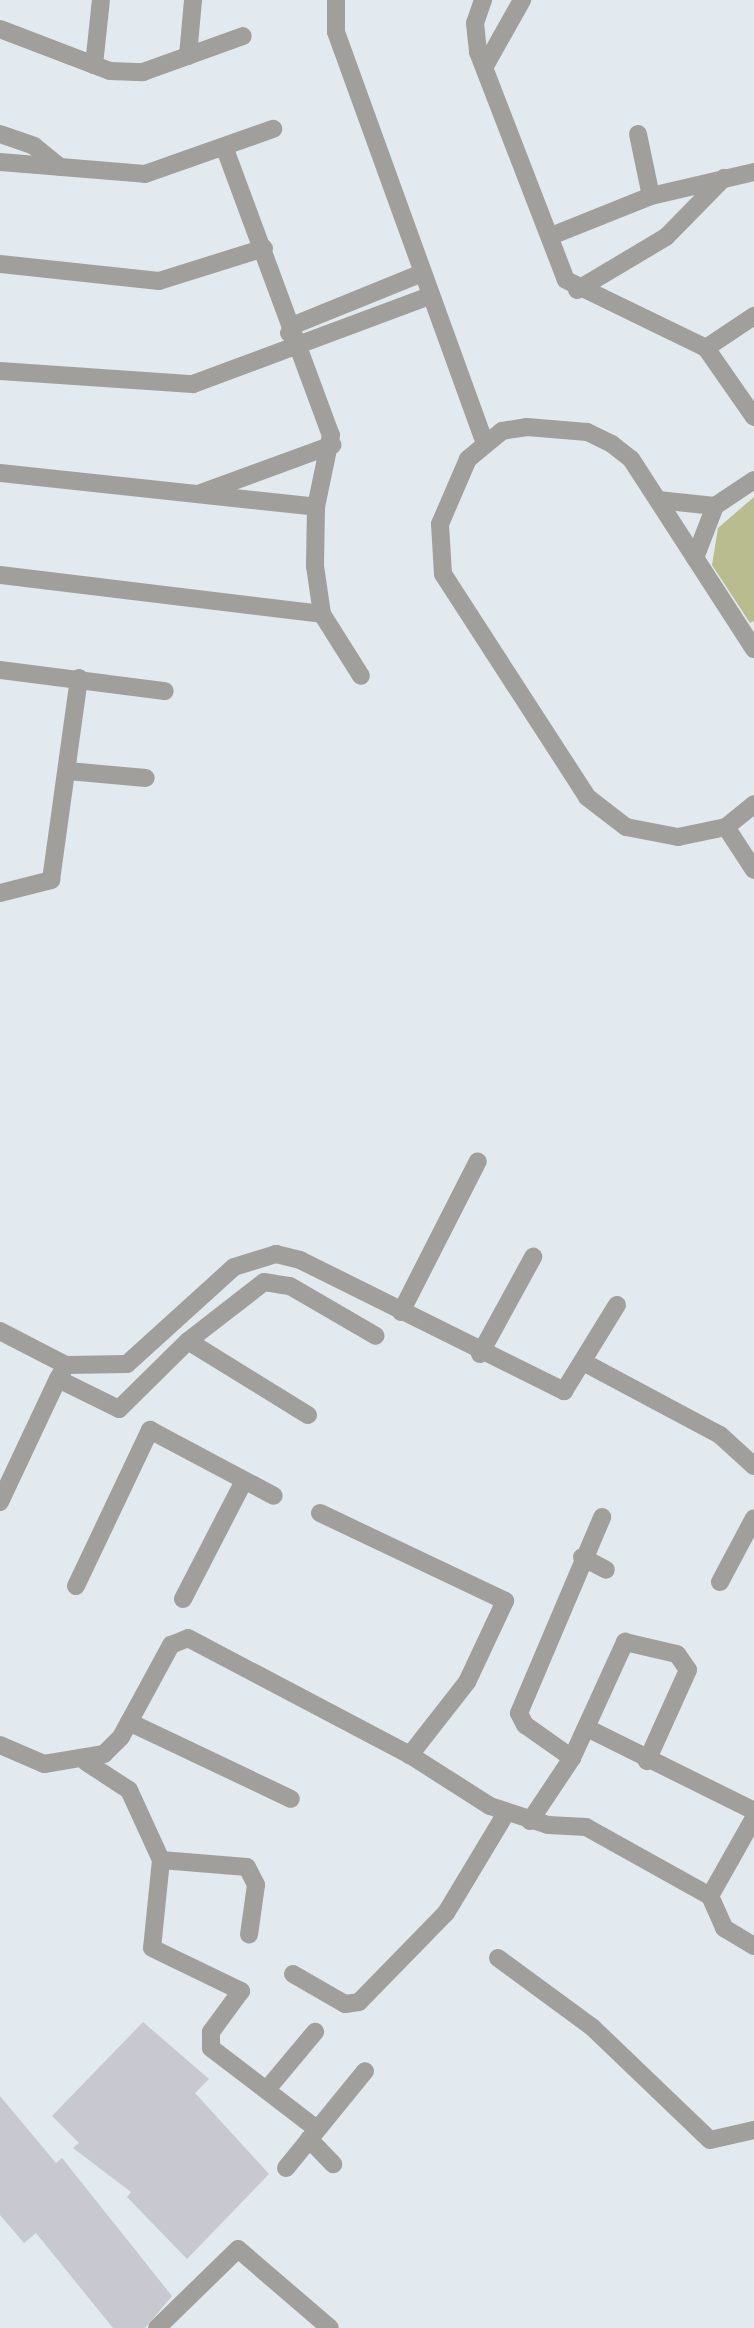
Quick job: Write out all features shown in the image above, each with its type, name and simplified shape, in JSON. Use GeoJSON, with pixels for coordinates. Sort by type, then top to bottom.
{"type":"FeatureCollection","features":[{"type":"Feature","properties":{"kind":"street"},"geometry":{"type":"LineString","coordinates":[[94,65],[101,0]]}},
{"type":"Feature","properties":{"kind":"street"},"geometry":{"type":"LineString","coordinates":[[188,56],[193,0]]}},
{"type":"Feature","properties":{"kind":"street"},"geometry":{"type":"LineString","coordinates":[[336,0],[336,32],[485,443]]}},
{"type":"Feature","properties":{"kind":"street"},"geometry":{"type":"LineString","coordinates":[[483,0],[475,38],[566,280],[577,290],[706,348],[754,417]]}},
{"type":"Feature","properties":{"kind":"street"},"geometry":{"type":"LineString","coordinates":[[485,66],[522,0]]}},
{"type":"Feature","properties":{"kind":"street"},"geometry":{"type":"LineString","coordinates":[[0,29],[94,65],[143,72],[243,36]]}},
{"type":"Feature","properties":{"kind":"street"},"geometry":{"type":"LineString","coordinates":[[0,162],[146,174],[226,149],[272,129]]}},
{"type":"Feature","properties":{"kind":"street"},"geometry":{"type":"LineString","coordinates":[[0,134],[34,146],[60,167]]}},
{"type":"Feature","properties":{"kind":"street"},"geometry":{"type":"LineString","coordinates":[[638,134],[651,196]]}},
{"type":"Feature","properties":{"kind":"street"},"geometry":{"type":"LineString","coordinates":[[226,149],[302,345],[332,444],[316,508],[322,614],[361,676]]}},
{"type":"Feature","properties":{"kind":"street"},"geometry":{"type":"LineString","coordinates":[[551,236],[651,196],[754,172]]}},
{"type":"Feature","properties":{"kind":"street"},"geometry":{"type":"LineString","coordinates":[[577,290],[666,237],[724,178]]}},
{"type":"Feature","properties":{"kind":"street"},"geometry":{"type":"LineString","coordinates":[[0,264],[158,281],[264,248]]}},
{"type":"Feature","properties":{"kind":"street"},"geometry":{"type":"LineString","coordinates":[[282,347],[294,325],[422,274]]}},
{"type":"Feature","properties":{"kind":"street"},"geometry":{"type":"LineString","coordinates":[[0,371],[176,387],[282,347],[302,345],[429,296]]}},
{"type":"Feature","properties":{"kind":"street"},"geometry":{"type":"LineString","coordinates":[[706,348],[754,316]]}},
{"type":"Feature","properties":{"kind":"street"},"geometry":{"type":"LineString","coordinates":[[754,649],[631,459],[586,432],[527,427],[485,443],[462,468],[440,524],[443,574],[602,812],[648,835],[726,827],[754,804]]}},
{"type":"Feature","properties":{"kind":"street"},"geometry":{"type":"LineString","coordinates":[[196,494],[332,444]]}},
{"type":"Feature","properties":{"kind":"street"},"geometry":{"type":"LineString","coordinates":[[0,473],[316,508]]}},
{"type":"Feature","properties":{"kind":"street"},"geometry":{"type":"LineString","coordinates":[[695,558],[716,506],[754,480]]}},
{"type":"Feature","properties":{"kind":"street"},"geometry":{"type":"LineString","coordinates":[[658,500],[716,506]]}},
{"type":"Feature","properties":{"kind":"street"},"geometry":{"type":"LineString","coordinates":[[0,576],[322,614]]}},
{"type":"Feature","properties":{"kind":"street"},"geometry":{"type":"LineString","coordinates":[[0,670],[164,691]]}},
{"type":"Feature","properties":{"kind":"street"},"geometry":{"type":"LineString","coordinates":[[0,893],[51,880],[79,678]]}},
{"type":"Feature","properties":{"kind":"street"},"geometry":{"type":"LineString","coordinates":[[68,771],[146,778]]}},
{"type":"Feature","properties":{"kind":"street"},"geometry":{"type":"LineString","coordinates":[[726,827],[754,870]]}},
{"type":"Feature","properties":{"kind":"street"},"geometry":{"type":"LineString","coordinates":[[401,1312],[478,1162]]}},
{"type":"Feature","properties":{"kind":"street"},"geometry":{"type":"LineString","coordinates":[[480,1354],[532,1257]]}},
{"type":"Feature","properties":{"kind":"street"},"geometry":{"type":"LineString","coordinates":[[62,1372],[137,1360],[250,1258],[300,1260],[480,1354],[564,1391],[587,1364],[618,1305]]}},
{"type":"Feature","properties":{"kind":"street"},"geometry":{"type":"LineString","coordinates":[[119,1409],[241,1295],[275,1282],[376,1336]]}},
{"type":"Feature","properties":{"kind":"street"},"geometry":{"type":"LineString","coordinates":[[0,1331],[150,1430],[274,1496]]}},
{"type":"Feature","properties":{"kind":"street"},"geometry":{"type":"LineString","coordinates":[[188,1341],[308,1414]]}},
{"type":"Feature","properties":{"kind":"street"},"geometry":{"type":"LineString","coordinates":[[587,1364],[720,1435],[754,1466]]}},
{"type":"Feature","properties":{"kind":"street"},"geometry":{"type":"LineString","coordinates":[[0,1502],[62,1372]]}},
{"type":"Feature","properties":{"kind":"street"},"geometry":{"type":"LineString","coordinates":[[76,1586],[150,1430]]}},
{"type":"Feature","properties":{"kind":"street"},"geometry":{"type":"LineString","coordinates":[[184,1599],[244,1480]]}},
{"type":"Feature","properties":{"kind":"street"},"geometry":{"type":"LineString","coordinates":[[320,1513],[505,1601],[467,1682],[410,1755]]}},
{"type":"Feature","properties":{"kind":"street"},"geometry":{"type":"LineString","coordinates":[[572,1758],[525,1726],[518,1712],[602,1517]]}},
{"type":"Feature","properties":{"kind":"street"},"geometry":{"type":"LineString","coordinates":[[720,1582],[754,1518]]}},
{"type":"Feature","properties":{"kind":"street"},"geometry":{"type":"LineString","coordinates":[[582,1557],[606,1570]]}},
{"type":"Feature","properties":{"kind":"street"},"geometry":{"type":"LineString","coordinates":[[0,1744],[44,1764],[86,1762],[114,1747],[171,1644],[183,1637],[410,1755],[506,1813],[586,1827],[710,1896],[724,1928],[754,1946]]}},
{"type":"Feature","properties":{"kind":"street"},"geometry":{"type":"LineString","coordinates":[[530,1820],[572,1758],[625,1642],[677,1654],[686,1678],[647,1761]]}},
{"type":"Feature","properties":{"kind":"street"},"geometry":{"type":"LineString","coordinates":[[129,1722],[290,1800]]}},
{"type":"Feature","properties":{"kind":"street"},"geometry":{"type":"LineString","coordinates":[[588,1728],[754,1815],[710,1896]]}},
{"type":"Feature","properties":{"kind":"street"},"geometry":{"type":"LineString","coordinates":[[86,1762],[129,1790],[161,1860],[152,1948],[241,1991],[211,2032],[210,2048],[269,2087],[313,2134],[333,2164]]}},
{"type":"Feature","properties":{"kind":"street"},"geometry":{"type":"LineString","coordinates":[[293,1974],[346,2004],[359,2002],[446,1913],[506,1813]]}},
{"type":"Feature","properties":{"kind":"street"},"geometry":{"type":"LineString","coordinates":[[161,1860],[246,1867],[256,1885],[249,1936]]}},
{"type":"Feature","properties":{"kind":"street"},"geometry":{"type":"LineString","coordinates":[[498,1958],[592,2027],[710,2140],[754,2130]]}},
{"type":"Feature","properties":{"kind":"street"},"geometry":{"type":"LineString","coordinates":[[269,2087],[316,2032]]}},
{"type":"Feature","properties":{"kind":"street"},"geometry":{"type":"LineString","coordinates":[[286,2168],[364,2071]]}},
{"type":"Feature","properties":{"kind":"street"},"geometry":{"type":"LineString","coordinates":[[156,2328],[238,2248],[330,2328]]}},
{"type":"Feature","properties":{"kind":"green space"},"geometry":{"type":"Polygon","coordinates":[[[754,497],[754,621],[750,623],[712,565],[718,528],[754,497]]]}},
{"type":"Feature","properties":{"kind":"building"},"geometry":{"type":"Polygon","coordinates":[[[143,2022],[209,2079],[195,2093],[269,2174],[187,2259],[127,2197],[131,2192],[73,2148],[79,2143],[52,2116],[143,2022]]]}},
{"type":"Feature","properties":{"kind":"building"},"geometry":{"type":"Polygon","coordinates":[[[0,2096],[56,2163],[62,2158],[172,2296],[145,2328],[113,2328],[36,2233],[24,2243],[0,2215],[0,2096]]]}}]}
